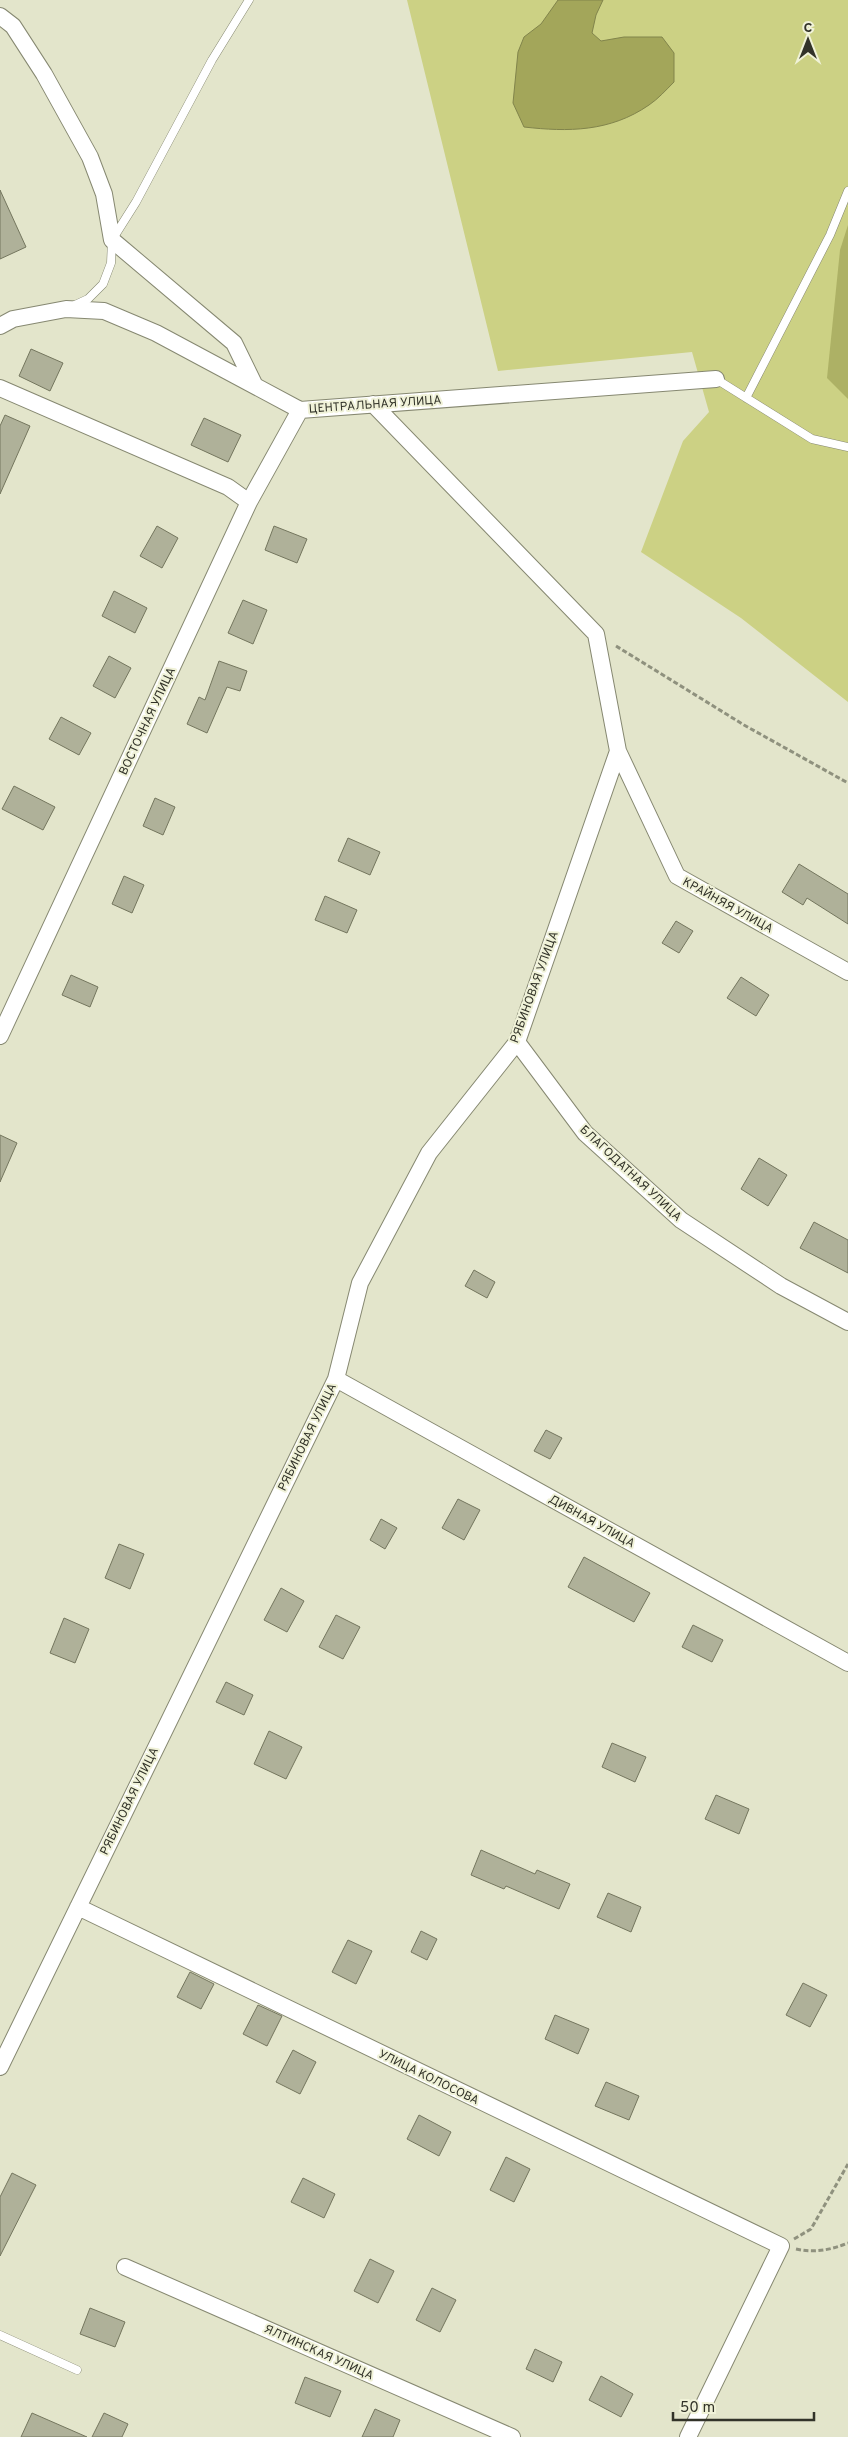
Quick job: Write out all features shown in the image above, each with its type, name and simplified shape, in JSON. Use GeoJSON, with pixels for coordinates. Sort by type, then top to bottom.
{"type":"FeatureCollection","features":[{"type":"Feature","properties":{"kind":"street"},"geometry":{"type":"LineString","coordinates":[[0,16],[14,26],[44,74],[90,157],[104,194],[112,240],[234,343],[255,386]]}},
{"type":"Feature","properties":{"kind":"street","name":"ЦЕНТРАЛЬНАЯ УЛИЦА"},"geometry":{"type":"LineString","coordinates":[[0,326],[13,319],[66,309],[104,311],[156,333],[300,410],[716,379]]}},
{"type":"Feature","properties":{"kind":"street"},"geometry":{"type":"LineString","coordinates":[[0,388],[228,488],[249,502]]}},
{"type":"Feature","properties":{"kind":"street"},"geometry":{"type":"LineString","coordinates":[[373,404],[596,634]]}},
{"type":"Feature","properties":{"kind":"street","name":"ВОСТОЧНАЯ УЛИЦА"},"geometry":{"type":"LineString","coordinates":[[0,1036],[249,502],[300,410]]}},
{"type":"Feature","properties":{"kind":"street","name":"КРАЙНЯЯ УЛИЦА"},"geometry":{"type":"LineString","coordinates":[[596,634],[618,751],[677,876],[848,972]]}},
{"type":"Feature","properties":{"kind":"street","name":"РЯБИНОВАЯ УЛИЦА"},"geometry":{"type":"LineString","coordinates":[[0,2067],[336,1379],[360,1283],[429,1153],[516,1042],[618,751]]}},
{"type":"Feature","properties":{"kind":"street","name":"БЛАГОДАТНАЯ УЛИЦА"},"geometry":{"type":"LineString","coordinates":[[516,1042],[585,1133],[681,1220],[780,1286],[848,1322]]}},
{"type":"Feature","properties":{"kind":"street","name":"ДИВНАЯ УЛИЦА"},"geometry":{"type":"LineString","coordinates":[[336,1379],[848,1663]]}},
{"type":"Feature","properties":{"kind":"street","name":"УЛИЦА КОЛОСОВА"},"geometry":{"type":"LineString","coordinates":[[78,1907],[780,2246]]}},
{"type":"Feature","properties":{"kind":"street"},"geometry":{"type":"LineString","coordinates":[[688,2437],[780,2246]]}},
{"type":"Feature","properties":{"kind":"street","name":"ЯЛТИНСКАЯ УЛИЦА"},"geometry":{"type":"LineString","coordinates":[[125,2268],[512,2437]]}},
{"type":"Feature","properties":{"kind":"lane"},"geometry":{"type":"LineString","coordinates":[[66,309],[88,299],[103,284],[110,263],[112,240],[136,202],[212,60],[249,0]]}},
{"type":"Feature","properties":{"kind":"lane"},"geometry":{"type":"LineString","coordinates":[[746,398],[830,235],[848,191]]}},
{"type":"Feature","properties":{"kind":"lane"},"geometry":{"type":"LineString","coordinates":[[716,379],[812,439],[848,447]]}},
{"type":"Feature","properties":{"kind":"lane"},"geometry":{"type":"LineString","coordinates":[[0,2335],[77,2370]]}},
{"type":"Feature","properties":{"kind":"path"},"geometry":{"type":"LineString","coordinates":[[596,634],[744,725],[848,783]]}},
{"type":"Feature","properties":{"kind":"path"},"geometry":{"type":"LineString","coordinates":[[780,2246],[811,2229],[848,2164]]}},
{"type":"Feature","properties":{"kind":"path"},"geometry":{"type":"LineString","coordinates":[[780,2246],[808,2251],[836,2248],[848,2243]]}},
{"type":"Feature","properties":{"kind":"shaded area"},"geometry":{"type":"Polygon","coordinates":[[[407,0],[848,0],[848,702],[741,618],[641,552],[683,441],[709,412],[692,352],[498,371],[407,0]]]}},
{"type":"Feature","properties":{"kind":"shaded area"},"geometry":{"type":"Polygon","coordinates":[[[558,0],[603,0],[596,15],[592,33],[601,41],[624,37],[662,37],[674,53],[674,82],[649,105],[619,121],[588,128],[573,129],[524,127],[513,103],[518,52],[524,37],[541,24],[558,0]]]}},
{"type":"Feature","properties":{"kind":"shaded area"},"geometry":{"type":"Polygon","coordinates":[[[848,225],[848,399],[827,378],[840,250],[848,225]]]}},
{"type":"Feature","properties":{"kind":"building"},"geometry":{"type":"Polygon","coordinates":[[[0,190],[26,247],[0,259],[0,190]]]}},
{"type":"Feature","properties":{"kind":"building"},"geometry":{"type":"Polygon","coordinates":[[[31,349],[63,363],[50,391],[19,376],[31,349]]]}},
{"type":"Feature","properties":{"kind":"building"},"geometry":{"type":"Polygon","coordinates":[[[5,415],[30,426],[0,494],[0,426],[5,415]]]}},
{"type":"Feature","properties":{"kind":"building"},"geometry":{"type":"Polygon","coordinates":[[[204,418],[241,435],[228,462],[191,445],[204,418]]]}},
{"type":"Feature","properties":{"kind":"building"},"geometry":{"type":"Polygon","coordinates":[[[157,526],[178,538],[162,568],[140,556],[157,526]]]}},
{"type":"Feature","properties":{"kind":"building"},"geometry":{"type":"Polygon","coordinates":[[[274,526],[307,539],[297,563],[265,550],[274,526]]]}},
{"type":"Feature","properties":{"kind":"building"},"geometry":{"type":"Polygon","coordinates":[[[114,591],[147,608],[135,633],[102,616],[114,591]]]}},
{"type":"Feature","properties":{"kind":"building"},"geometry":{"type":"Polygon","coordinates":[[[243,600],[267,610],[253,644],[228,633],[243,600]]]}},
{"type":"Feature","properties":{"kind":"building"},"geometry":{"type":"Polygon","coordinates":[[[109,656],[131,668],[115,698],[93,686],[109,656]]]}},
{"type":"Feature","properties":{"kind":"building"},"geometry":{"type":"Polygon","coordinates":[[[219,661],[247,671],[240,691],[227,687],[207,733],[187,724],[199,697],[205,700],[219,661]]]}},
{"type":"Feature","properties":{"kind":"building"},"geometry":{"type":"Polygon","coordinates":[[[61,717],[91,733],[79,755],[49,739],[61,717]]]}},
{"type":"Feature","properties":{"kind":"building"},"geometry":{"type":"Polygon","coordinates":[[[14,786],[55,807],[43,830],[2,809],[14,786]]]}},
{"type":"Feature","properties":{"kind":"building"},"geometry":{"type":"Polygon","coordinates":[[[155,798],[175,807],[163,835],[143,826],[155,798]]]}},
{"type":"Feature","properties":{"kind":"building"},"geometry":{"type":"Polygon","coordinates":[[[348,838],[380,852],[370,875],[338,861],[348,838]]]}},
{"type":"Feature","properties":{"kind":"building"},"geometry":{"type":"Polygon","coordinates":[[[799,864],[848,894],[848,924],[807,898],[803,905],[782,892],[799,864]]]}},
{"type":"Feature","properties":{"kind":"building"},"geometry":{"type":"Polygon","coordinates":[[[124,876],[144,885],[132,913],[112,904],[124,876]]]}},
{"type":"Feature","properties":{"kind":"building"},"geometry":{"type":"Polygon","coordinates":[[[325,896],[357,910],[347,933],[315,920],[325,896]]]}},
{"type":"Feature","properties":{"kind":"building"},"geometry":{"type":"Polygon","coordinates":[[[676,921],[693,931],[679,953],[662,943],[676,921]]]}},
{"type":"Feature","properties":{"kind":"building"},"geometry":{"type":"Polygon","coordinates":[[[71,975],[98,987],[90,1007],[62,995],[71,975]]]}},
{"type":"Feature","properties":{"kind":"building"},"geometry":{"type":"Polygon","coordinates":[[[741,977],[769,995],[756,1016],[727,998],[741,977]]]}},
{"type":"Feature","properties":{"kind":"building"},"geometry":{"type":"Polygon","coordinates":[[[0,1135],[17,1143],[0,1182],[0,1135]]]}},
{"type":"Feature","properties":{"kind":"building"},"geometry":{"type":"Polygon","coordinates":[[[759,1158],[787,1175],[768,1206],[741,1189],[759,1158]]]}},
{"type":"Feature","properties":{"kind":"building"},"geometry":{"type":"Polygon","coordinates":[[[814,1222],[848,1240],[848,1273],[800,1248],[814,1222]]]}},
{"type":"Feature","properties":{"kind":"building"},"geometry":{"type":"Polygon","coordinates":[[[474,1270],[495,1282],[487,1298],[465,1286],[474,1270]]]}},
{"type":"Feature","properties":{"kind":"building"},"geometry":{"type":"Polygon","coordinates":[[[546,1430],[562,1438],[550,1459],[534,1451],[546,1430]]]}},
{"type":"Feature","properties":{"kind":"building"},"geometry":{"type":"Polygon","coordinates":[[[458,1499],[480,1510],[464,1540],[442,1528],[458,1499]]]}},
{"type":"Feature","properties":{"kind":"building"},"geometry":{"type":"Polygon","coordinates":[[[381,1519],[397,1528],[385,1549],[370,1540],[381,1519]]]}},
{"type":"Feature","properties":{"kind":"building"},"geometry":{"type":"Polygon","coordinates":[[[119,1544],[144,1554],[130,1589],[105,1578],[119,1544]]]}},
{"type":"Feature","properties":{"kind":"building"},"geometry":{"type":"Polygon","coordinates":[[[584,1557],[650,1593],[634,1622],[568,1587],[584,1557]]]}},
{"type":"Feature","properties":{"kind":"building"},"geometry":{"type":"Polygon","coordinates":[[[281,1588],[304,1601],[287,1632],[264,1620],[281,1588]]]}},
{"type":"Feature","properties":{"kind":"building"},"geometry":{"type":"Polygon","coordinates":[[[336,1615],[360,1627],[343,1659],[319,1647],[336,1615]]]}},
{"type":"Feature","properties":{"kind":"building"},"geometry":{"type":"Polygon","coordinates":[[[64,1618],[89,1629],[75,1663],[50,1653],[64,1618]]]}},
{"type":"Feature","properties":{"kind":"building"},"geometry":{"type":"Polygon","coordinates":[[[693,1625],[723,1640],[712,1662],[682,1647],[693,1625]]]}},
{"type":"Feature","properties":{"kind":"building"},"geometry":{"type":"Polygon","coordinates":[[[226,1682],[253,1695],[244,1715],[216,1702],[226,1682]]]}},
{"type":"Feature","properties":{"kind":"building"},"geometry":{"type":"Polygon","coordinates":[[[269,1731],[302,1747],[286,1779],[254,1764],[269,1731]]]}},
{"type":"Feature","properties":{"kind":"building"},"geometry":{"type":"Polygon","coordinates":[[[612,1743],[646,1757],[635,1782],[602,1767],[612,1743]]]}},
{"type":"Feature","properties":{"kind":"building"},"geometry":{"type":"Polygon","coordinates":[[[716,1795],[749,1809],[739,1834],[705,1819],[716,1795]]]}},
{"type":"Feature","properties":{"kind":"building"},"geometry":{"type":"Polygon","coordinates":[[[481,1850],[535,1874],[537,1870],[570,1884],[559,1909],[506,1886],[504,1889],[471,1875],[481,1850]]]}},
{"type":"Feature","properties":{"kind":"building"},"geometry":{"type":"Polygon","coordinates":[[[608,1893],[641,1907],[631,1932],[597,1917],[608,1893]]]}},
{"type":"Feature","properties":{"kind":"building"},"geometry":{"type":"Polygon","coordinates":[[[421,1931],[437,1939],[427,1960],[411,1952],[421,1931]]]}},
{"type":"Feature","properties":{"kind":"building"},"geometry":{"type":"Polygon","coordinates":[[[348,1940],[372,1951],[356,1984],[332,1972],[348,1940]]]}},
{"type":"Feature","properties":{"kind":"building"},"geometry":{"type":"Polygon","coordinates":[[[190,1972],[214,1984],[201,2009],[177,1997],[190,1972]]]}},
{"type":"Feature","properties":{"kind":"building"},"geometry":{"type":"Polygon","coordinates":[[[803,1983],[827,1995],[810,2027],[786,2015],[803,1983]]]}},
{"type":"Feature","properties":{"kind":"building"},"geometry":{"type":"Polygon","coordinates":[[[258,2005],[282,2016],[267,2046],[243,2034],[258,2005]]]}},
{"type":"Feature","properties":{"kind":"building"},"geometry":{"type":"Polygon","coordinates":[[[555,2015],[589,2029],[578,2054],[545,2039],[555,2015]]]}},
{"type":"Feature","properties":{"kind":"building"},"geometry":{"type":"Polygon","coordinates":[[[293,2050],[316,2062],[300,2094],[276,2082],[293,2050]]]}},
{"type":"Feature","properties":{"kind":"building"},"geometry":{"type":"Polygon","coordinates":[[[606,2082],[639,2096],[629,2120],[595,2106],[606,2082]]]}},
{"type":"Feature","properties":{"kind":"building"},"geometry":{"type":"Polygon","coordinates":[[[419,2115],[451,2132],[439,2156],[407,2139],[419,2115]]]}},
{"type":"Feature","properties":{"kind":"building"},"geometry":{"type":"Polygon","coordinates":[[[506,2157],[530,2169],[514,2202],[490,2190],[506,2157]]]}},
{"type":"Feature","properties":{"kind":"building"},"geometry":{"type":"Polygon","coordinates":[[[12,2173],[36,2185],[0,2256],[0,2197],[12,2173]]]}},
{"type":"Feature","properties":{"kind":"building"},"geometry":{"type":"Polygon","coordinates":[[[303,2178],[335,2194],[324,2218],[291,2202],[303,2178]]]}},
{"type":"Feature","properties":{"kind":"building"},"geometry":{"type":"Polygon","coordinates":[[[370,2259],[394,2271],[378,2303],[354,2291],[370,2259]]]}},
{"type":"Feature","properties":{"kind":"building"},"geometry":{"type":"Polygon","coordinates":[[[432,2288],[456,2300],[440,2332],[416,2320],[432,2288]]]}},
{"type":"Feature","properties":{"kind":"building"},"geometry":{"type":"Polygon","coordinates":[[[90,2308],[125,2322],[115,2347],[80,2334],[90,2308]]]}},
{"type":"Feature","properties":{"kind":"building"},"geometry":{"type":"Polygon","coordinates":[[[535,2349],[562,2362],[553,2382],[526,2369],[535,2349]]]}},
{"type":"Feature","properties":{"kind":"building"},"geometry":{"type":"Polygon","coordinates":[[[601,2376],[633,2394],[621,2417],[589,2400],[601,2376]]]}},
{"type":"Feature","properties":{"kind":"building"},"geometry":{"type":"Polygon","coordinates":[[[305,2377],[341,2391],[330,2417],[295,2403],[305,2377]]]}},
{"type":"Feature","properties":{"kind":"building"},"geometry":{"type":"Polygon","coordinates":[[[375,2409],[400,2420],[393,2437],[362,2437],[375,2409]]]}},
{"type":"Feature","properties":{"kind":"building"},"geometry":{"type":"Polygon","coordinates":[[[32,2413],[87,2437],[21,2437],[32,2413]]]}},
{"type":"Feature","properties":{"kind":"building"},"geometry":{"type":"Polygon","coordinates":[[[104,2413],[128,2424],[122,2437],[92,2437],[104,2413]]]}}]}
